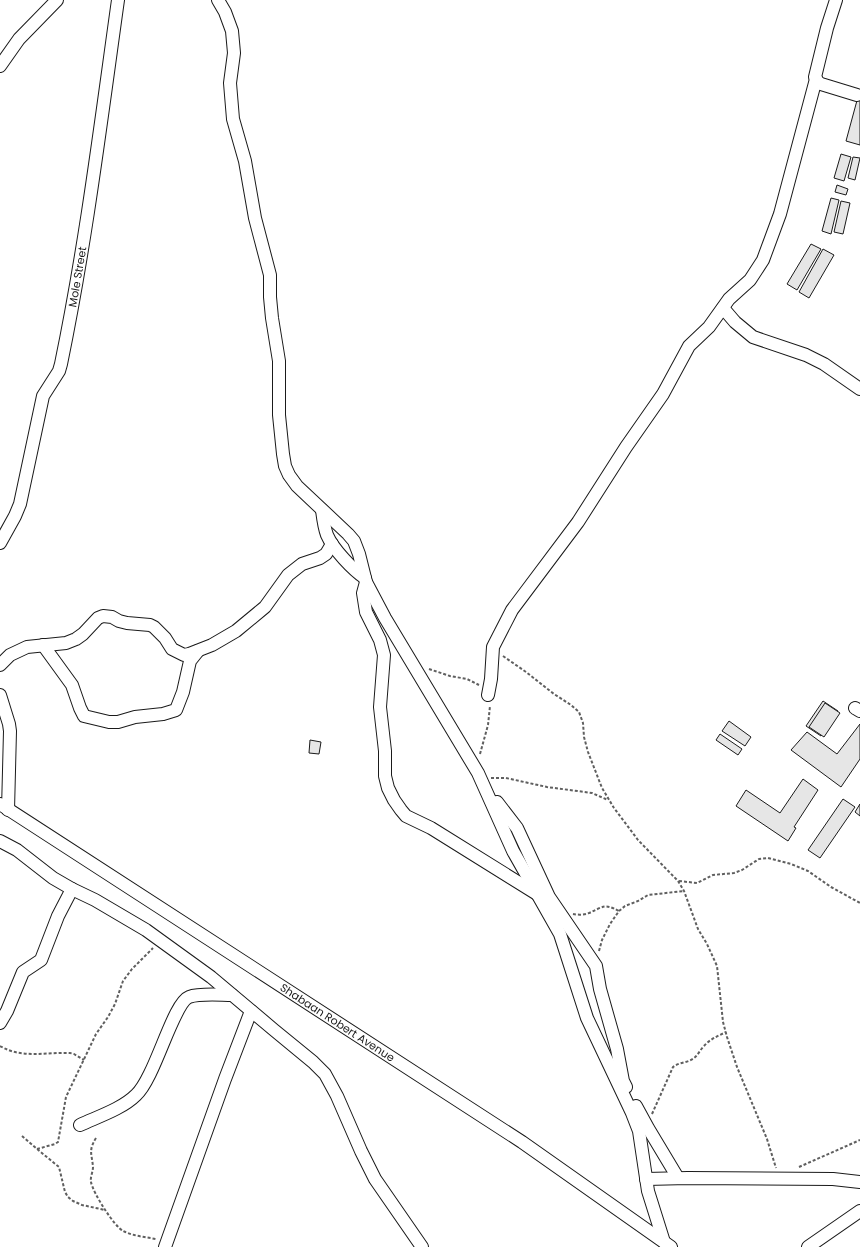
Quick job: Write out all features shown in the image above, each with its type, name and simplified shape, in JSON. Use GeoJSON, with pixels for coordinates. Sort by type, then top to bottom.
{"type":"FeatureCollection","features":[{"type":"Feature","properties":{"kind":"street"},"geometry":{"type":"LineString","coordinates":[[0,66],[19,39],[57,0]]}},
{"type":"Feature","properties":{"kind":"street","name":"Mole Street"},"geometry":{"type":"LineString","coordinates":[[0,543],[16,516],[20,504],[43,396],[59,371],[61,364],[73,308],[118,0]]}},
{"type":"Feature","properties":{"kind":"street"},"geometry":{"type":"LineString","coordinates":[[218,0],[225,12],[232,31],[234,53],[230,83],[230,100],[233,119],[245,161],[255,218],[270,275],[272,318],[279,361],[279,415],[283,454],[289,475],[300,489],[354,541],[366,580],[385,618],[480,778],[513,851],[560,934],[587,1018],[639,1131],[646,1180],[652,1208],[667,1244]]}},
{"type":"Feature","properties":{"kind":"street"},"geometry":{"type":"LineString","coordinates":[[488,695],[491,679],[493,647],[512,610],[578,522],[626,447],[663,394],[689,346],[709,327],[729,299],[750,280],[763,260],[780,214],[816,79],[815,75],[827,28],[836,0]]}},
{"type":"Feature","properties":{"kind":"street"},"geometry":{"type":"LineString","coordinates":[[816,79],[821,84],[856,95]]}},
{"type":"Feature","properties":{"kind":"street"},"geometry":{"type":"LineString","coordinates":[[723,308],[735,322],[754,337],[806,355],[824,364],[860,389]]}},
{"type":"Feature","properties":{"kind":"street"},"geometry":{"type":"LineString","coordinates":[[322,510],[326,531],[332,544],[366,580]]}},
{"type":"Feature","properties":{"kind":"street"},"geometry":{"type":"LineString","coordinates":[[0,665],[10,655],[19,650],[33,646],[71,642],[83,634],[98,618],[106,616],[127,623],[150,625],[154,627],[172,649],[179,653],[186,655],[198,651],[212,645],[236,631],[265,607],[288,575],[302,564],[320,558],[326,554],[332,544]]}},
{"type":"Feature","properties":{"kind":"street"},"geometry":{"type":"LineString","coordinates":[[366,580],[363,594],[366,612],[380,640],[384,655],[380,707],[386,783],[394,800],[406,816],[431,828],[538,894]]}},
{"type":"Feature","properties":{"kind":"street"},"geometry":{"type":"LineString","coordinates":[[43,645],[72,685],[84,716],[109,722],[118,722],[135,717],[175,711],[183,692],[190,661],[198,651]]}},
{"type":"Feature","properties":{"kind":"street"},"geometry":{"type":"LineString","coordinates":[[0,695],[10,731],[4,807]]}},
{"type":"Feature","properties":{"kind":"street"},"geometry":{"type":"LineString","coordinates":[[480,778],[517,828],[529,851],[545,891],[596,966],[600,989],[617,1049],[623,1081],[646,1126],[678,1178]]}},
{"type":"Feature","properties":{"kind":"street","name":"Shabaan Robert Avenue"},"geometry":{"type":"LineString","coordinates":[[4,807],[522,1142],[667,1244]]}},
{"type":"Feature","properties":{"kind":"street"},"geometry":{"type":"LineString","coordinates":[[0,841],[17,850],[53,878],[95,900],[146,930],[211,977],[313,1062],[325,1074],[337,1096],[361,1152],[375,1178],[422,1247]]}},
{"type":"Feature","properties":{"kind":"street"},"geometry":{"type":"LineString","coordinates":[[0,1023],[23,972],[40,960],[58,916],[72,889]]}},
{"type":"Feature","properties":{"kind":"street"},"geometry":{"type":"LineString","coordinates":[[80,1126],[124,1104],[137,1095],[149,1076],[183,1000],[190,997],[232,995]]}},
{"type":"Feature","properties":{"kind":"street"},"geometry":{"type":"LineString","coordinates":[[166,1244],[251,1011]]}},
{"type":"Feature","properties":{"kind":"street"},"geometry":{"type":"LineString","coordinates":[[646,1180],[678,1178],[833,1179],[860,1182]]}},
{"type":"Feature","properties":{"kind":"street"},"geometry":{"type":"LineString","coordinates":[[808,1247],[860,1211]]}},
{"type":"Feature","properties":{"kind":"path"},"geometry":{"type":"LineString","coordinates":[[493,647],[507,660],[526,672],[579,712],[583,723],[584,737],[588,752],[602,788],[638,840],[678,881],[684,891],[690,903],[698,929],[717,966],[723,1022],[737,1066],[767,1139],[779,1179]]}},
{"type":"Feature","properties":{"kind":"path"},"geometry":{"type":"LineString","coordinates":[[413,664],[450,676],[467,679],[483,688],[488,695],[490,704],[480,778],[506,778],[547,788],[592,793],[610,800]]}},
{"type":"Feature","properties":{"kind":"path"},"geometry":{"type":"LineString","coordinates":[[678,881],[697,883],[712,875],[734,873],[742,870],[759,859],[768,858],[791,864],[808,871],[860,903]]}},
{"type":"Feature","properties":{"kind":"path"},"geometry":{"type":"LineString","coordinates":[[596,966],[602,940],[610,924],[624,906],[648,896],[684,891]]}},
{"type":"Feature","properties":{"kind":"path"},"geometry":{"type":"LineString","coordinates":[[561,913],[586,914],[604,906],[609,906],[619,911]]}},
{"type":"Feature","properties":{"kind":"path"},"geometry":{"type":"LineString","coordinates":[[37,1149],[55,1144],[58,1141],[66,1097],[96,1034],[116,1004],[123,981],[132,969],[161,941]]}},
{"type":"Feature","properties":{"kind":"path"},"geometry":{"type":"LineString","coordinates":[[646,1126],[673,1067],[677,1064],[692,1060],[702,1047],[710,1040],[726,1032]]}},
{"type":"Feature","properties":{"kind":"path"},"geometry":{"type":"LineString","coordinates":[[0,1046],[11,1052],[25,1054],[70,1053],[84,1060]]}},
{"type":"Feature","properties":{"kind":"path"},"geometry":{"type":"LineString","coordinates":[[22,1136],[59,1167],[65,1192],[68,1197],[82,1205],[106,1210]]}},
{"type":"Feature","properties":{"kind":"path"},"geometry":{"type":"LineString","coordinates":[[96,1138],[90,1149],[93,1166],[91,1182],[95,1193],[106,1210],[116,1225],[122,1230],[132,1235],[166,1244]]}},
{"type":"Feature","properties":{"kind":"path"},"geometry":{"type":"LineString","coordinates":[[796,1169],[860,1140]]}},
{"type":"Feature","properties":{"kind":"building"},"geometry":{"type":"Polygon","coordinates":[[[859,93],[860,94],[860,145],[846,141],[859,93]]]}},
{"type":"Feature","properties":{"kind":"building"},"geometry":{"type":"Polygon","coordinates":[[[841,154],[851,157],[844,181],[834,178],[841,154]]]}},
{"type":"Feature","properties":{"kind":"building"},"geometry":{"type":"Polygon","coordinates":[[[853,157],[860,158],[855,180],[848,178],[853,157]]]}},
{"type":"Feature","properties":{"kind":"building"},"geometry":{"type":"Polygon","coordinates":[[[837,185],[848,189],[846,195],[835,192],[837,185]]]}},
{"type":"Feature","properties":{"kind":"building"},"geometry":{"type":"Polygon","coordinates":[[[831,198],[839,200],[831,234],[822,231],[831,198]]]}},
{"type":"Feature","properties":{"kind":"building"},"geometry":{"type":"Polygon","coordinates":[[[841,201],[850,203],[843,234],[834,232],[841,201]]]}},
{"type":"Feature","properties":{"kind":"building"},"geometry":{"type":"Polygon","coordinates":[[[811,244],[821,249],[797,290],[787,284],[811,244]]]}},
{"type":"Feature","properties":{"kind":"building"},"geometry":{"type":"Polygon","coordinates":[[[823,249],[834,255],[809,298],[799,292],[823,249]]]}},
{"type":"Feature","properties":{"kind":"building"},"geometry":{"type":"Polygon","coordinates":[[[823,701],[838,711],[821,736],[806,726],[823,701]]]}},
{"type":"Feature","properties":{"kind":"building"},"geometry":{"type":"Polygon","coordinates":[[[825,703],[840,713],[824,737],[809,727],[825,703]]]}},
{"type":"Feature","properties":{"kind":"building"},"geometry":{"type":"Polygon","coordinates":[[[729,721],[751,737],[745,746],[722,731],[729,721]]]}},
{"type":"Feature","properties":{"kind":"building"},"geometry":{"type":"Polygon","coordinates":[[[860,724],[860,759],[841,787],[791,750],[807,732],[837,754],[860,724]]]}},
{"type":"Feature","properties":{"kind":"building"},"geometry":{"type":"Polygon","coordinates":[[[720,734],[742,749],[738,755],[716,740],[720,734]]]}},
{"type":"Feature","properties":{"kind":"building"},"geometry":{"type":"Polygon","coordinates":[[[310,740],[321,742],[319,754],[309,753],[310,740]]]}},
{"type":"Feature","properties":{"kind":"building"},"geometry":{"type":"Polygon","coordinates":[[[803,779],[818,790],[794,827],[796,828],[788,841],[736,806],[746,790],[780,813],[803,779]]]}},
{"type":"Feature","properties":{"kind":"building"},"geometry":{"type":"Polygon","coordinates":[[[843,799],[855,807],[820,858],[808,850],[843,799]]]}},
{"type":"Feature","properties":{"kind":"building"},"geometry":{"type":"Polygon","coordinates":[[[860,804],[860,816],[855,812],[860,804]]]}}]}
